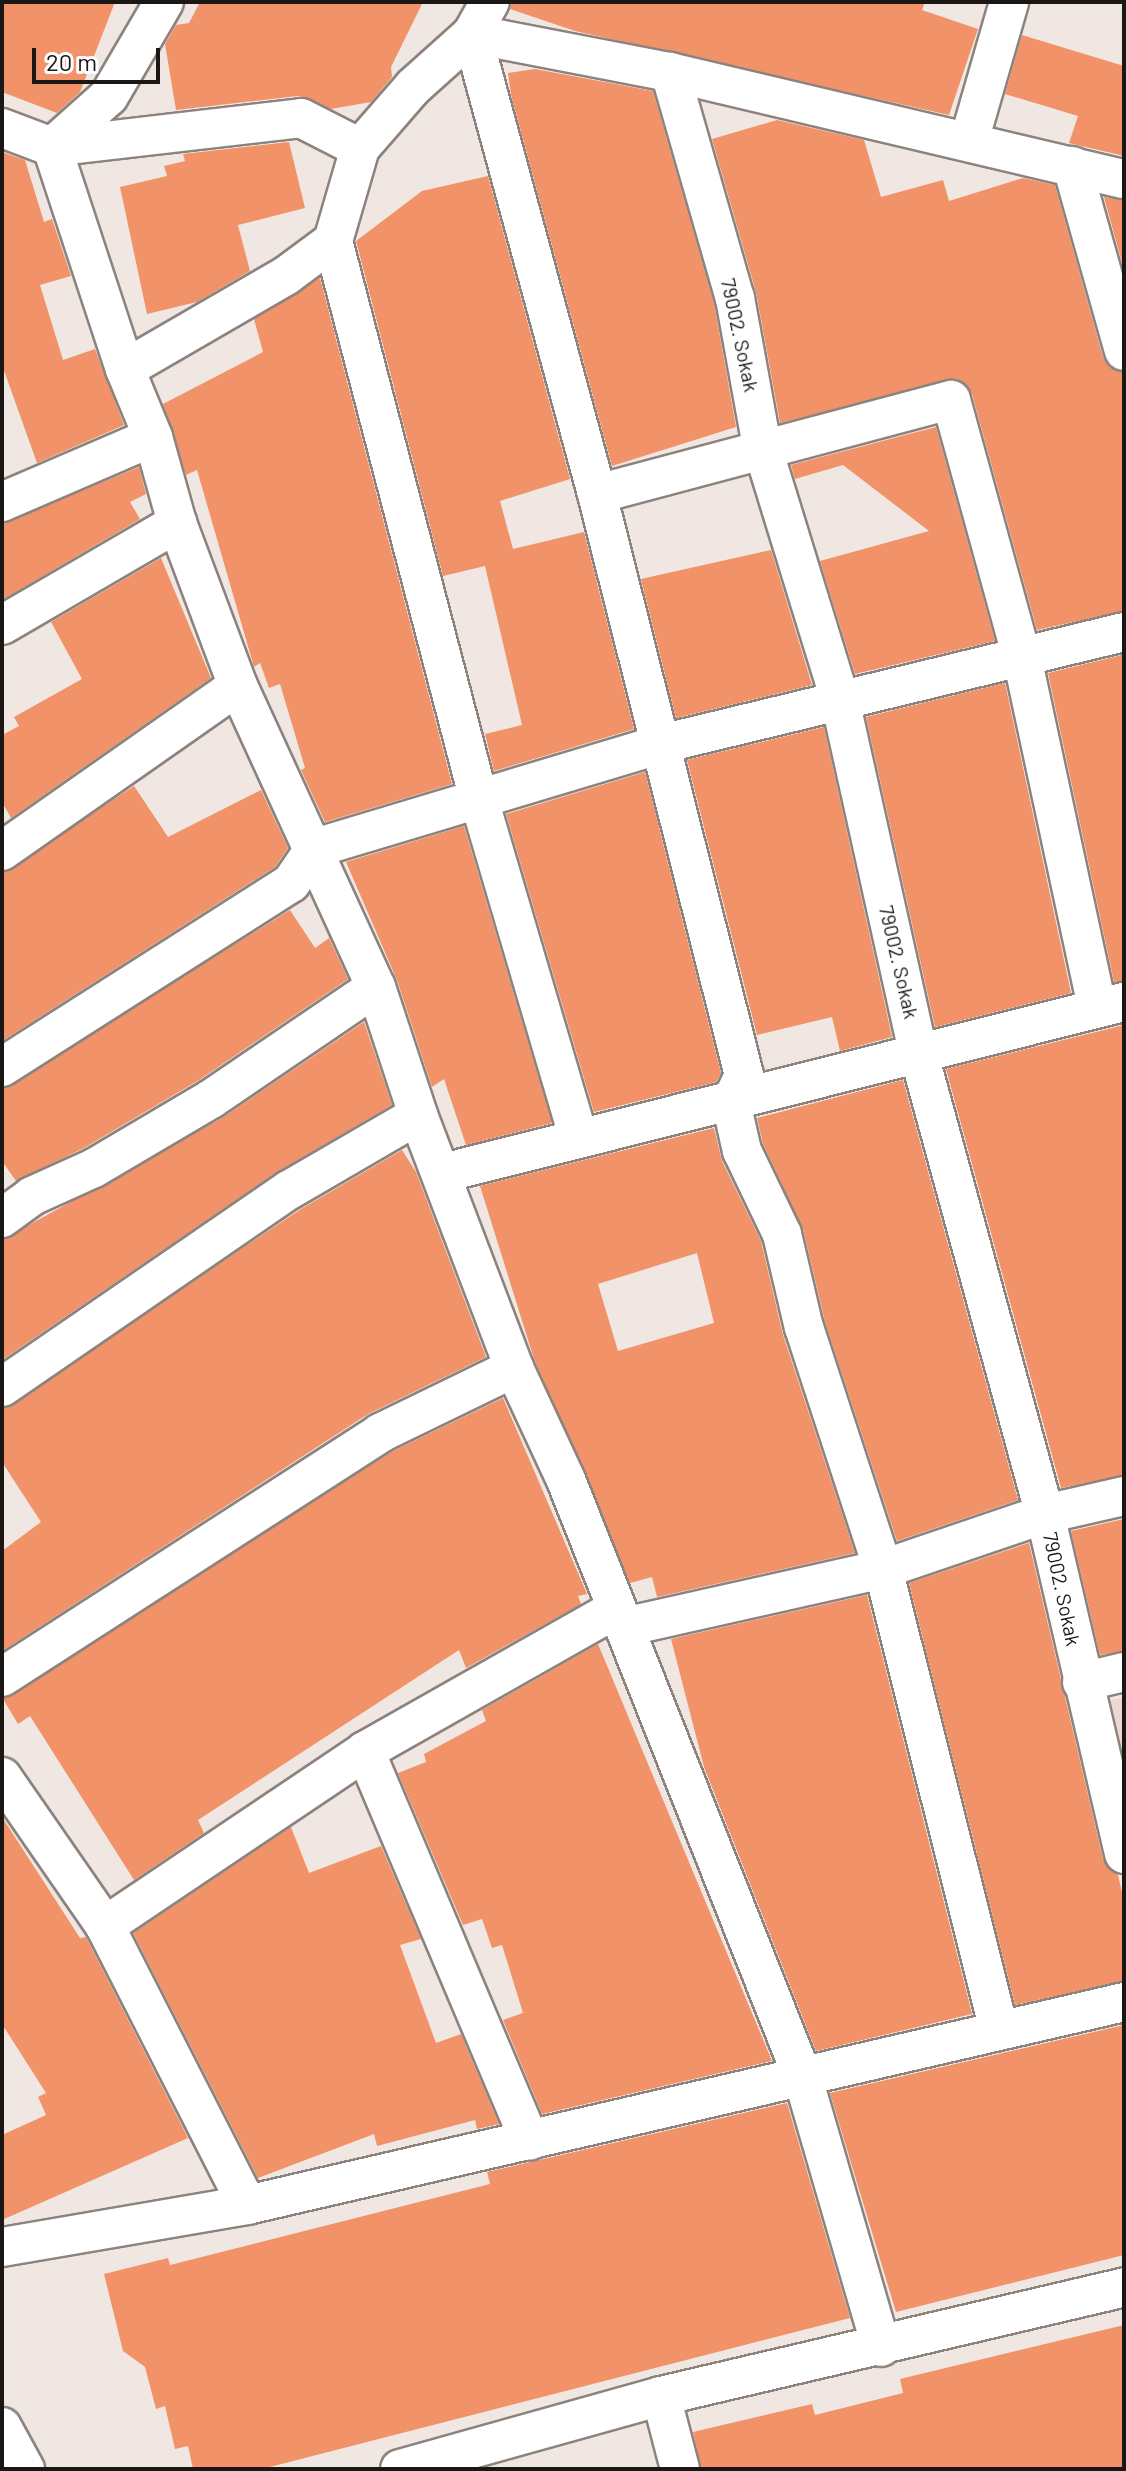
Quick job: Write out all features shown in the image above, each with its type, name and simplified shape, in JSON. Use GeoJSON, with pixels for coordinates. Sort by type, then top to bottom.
{"type":"FeatureCollection","features":[{"type":"Feature","properties":{"kind":"street"},"geometry":{"type":"LineString","coordinates":[[52,147],[109,96],[164,2]]}},
{"type":"Feature","properties":{"kind":"street"},"geometry":{"type":"LineString","coordinates":[[969,141],[1009,2]]}},
{"type":"Feature","properties":{"kind":"street"},"geometry":{"type":"LineString","coordinates":[[481,18],[670,72],[1124,179]]}},
{"type":"Feature","properties":{"kind":"street"},"geometry":{"type":"LineString","coordinates":[[481,18],[413,87],[360,148],[333,241],[478,796],[578,1135]]}},
{"type":"Feature","properties":{"kind":"street"},"geometry":{"type":"LineString","coordinates":[[481,18],[744,1075],[731,1102],[742,1151],[782,1234],[804,1328],[883,1569],[999,2030]]}},
{"type":"Feature","properties":{"kind":"street","name":"79002. Sokak"},"geometry":{"type":"LineString","coordinates":[[670,72],[735,298],[762,446],[840,700],[918,1051],[1045,1514],[1124,1854]]}},
{"type":"Feature","properties":{"kind":"street"},"geometry":{"type":"LineString","coordinates":[[2,128],[52,147],[301,118],[360,148]]}},
{"type":"Feature","properties":{"kind":"street"},"geometry":{"type":"LineString","coordinates":[[52,147],[125,369],[153,437],[177,523],[238,686],[315,848],[376,987],[418,1115],[443,1173],[514,1368],[566,1480],[803,2078],[881,2347]]}},
{"type":"Feature","properties":{"kind":"street"},"geometry":{"type":"LineString","coordinates":[[1072,166],[1124,351]]}},
{"type":"Feature","properties":{"kind":"street"},"geometry":{"type":"LineString","coordinates":[[125,369],[287,275],[333,241]]}},
{"type":"Feature","properties":{"kind":"street"},"geometry":{"type":"LineString","coordinates":[[443,1173],[578,1135],[731,1102],[918,1051],[1110,1005],[1022,657],[951,400],[762,446],[597,494]]}},
{"type":"Feature","properties":{"kind":"street"},"geometry":{"type":"LineString","coordinates":[[2,502],[153,437]]}},
{"type":"Feature","properties":{"kind":"street"},"geometry":{"type":"LineString","coordinates":[[2,625],[177,523]]}},
{"type":"Feature","properties":{"kind":"street"},"geometry":{"type":"LineString","coordinates":[[2,1067],[291,883],[315,848],[478,796],[661,744],[1124,632]]}},
{"type":"Feature","properties":{"kind":"street"},"geometry":{"type":"LineString","coordinates":[[2,851],[238,686]]}},
{"type":"Feature","properties":{"kind":"street"},"geometry":{"type":"LineString","coordinates":[[2,1218],[32,1196],[94,1168],[211,1099],[376,987]]}},
{"type":"Feature","properties":{"kind":"street"},"geometry":{"type":"LineString","coordinates":[[2,1387],[289,1190],[418,1115]]}},
{"type":"Feature","properties":{"kind":"street"},"geometry":{"type":"LineString","coordinates":[[2,1677],[380,1433],[514,1368]]}},
{"type":"Feature","properties":{"kind":"street"},"geometry":{"type":"LineString","coordinates":[[105,1926],[365,1751],[619,1618],[883,1569],[1045,1514],[1124,1496]]}},
{"type":"Feature","properties":{"kind":"street"},"geometry":{"type":"LineString","coordinates":[[1082,1682],[1124,1672]]}},
{"type":"Feature","properties":{"kind":"street"},"geometry":{"type":"LineString","coordinates":[[365,1751],[530,2141]]}},
{"type":"Feature","properties":{"kind":"street"},"geometry":{"type":"LineString","coordinates":[[2,1777],[105,1926],[247,2205]]}},
{"type":"Feature","properties":{"kind":"street"},"geometry":{"type":"LineString","coordinates":[[2,2247],[247,2205],[1124,2002]]}},
{"type":"Feature","properties":{"kind":"street"},"geometry":{"type":"LineString","coordinates":[[400,2469],[661,2396],[881,2347],[1124,2287]]}},
{"type":"Feature","properties":{"kind":"street"},"geometry":{"type":"LineString","coordinates":[[661,2396],[680,2469]]}},
{"type":"Feature","properties":{"kind":"street"},"geometry":{"type":"LineString","coordinates":[[2,2427],[25,2469]]}},
{"type":"Feature","properties":{"kind":"shaded area"},"geometry":{"type":"Polygon","coordinates":[[[1124,1697],[1124,1847],[1089,1706],[1124,1697]]]}},
{"type":"Feature","properties":{"kind":"building"},"geometry":{"type":"Polygon","coordinates":[[[2,2],[115,2],[80,92],[57,113],[2,92],[2,2]]]}},
{"type":"Feature","properties":{"kind":"building"},"geometry":{"type":"Polygon","coordinates":[[[200,2],[423,2],[391,67],[392,77],[371,102],[331,109],[298,96],[176,110],[165,44],[176,25],[189,23],[200,2]]]}},
{"type":"Feature","properties":{"kind":"building"},"geometry":{"type":"Polygon","coordinates":[[[512,2],[925,2],[922,10],[978,29],[949,115],[575,31],[510,9],[512,2]]]}},
{"type":"Feature","properties":{"kind":"building"},"geometry":{"type":"Polygon","coordinates":[[[1022,35],[1124,66],[1124,156],[1069,143],[1078,116],[1005,94],[1022,35]]]}},
{"type":"Feature","properties":{"kind":"building"},"geometry":{"type":"Polygon","coordinates":[[[535,69],[653,91],[714,303],[736,427],[612,466],[511,95],[508,73],[535,69]]]}},
{"type":"Feature","properties":{"kind":"building"},"geometry":{"type":"Polygon","coordinates":[[[777,120],[864,140],[881,197],[943,180],[949,201],[1023,178],[1055,185],[1103,357],[1109,367],[1124,372],[1124,611],[1037,630],[972,394],[957,379],[780,423],[756,292],[712,139],[777,120]]]}},
{"type":"Feature","properties":{"kind":"building"},"geometry":{"type":"Polygon","coordinates":[[[289,142],[305,208],[238,225],[250,271],[197,302],[147,314],[120,187],[167,176],[164,166],[185,161],[183,154],[289,142]]]}},
{"type":"Feature","properties":{"kind":"building"},"geometry":{"type":"Polygon","coordinates":[[[2,152],[25,160],[44,222],[52,219],[71,276],[40,285],[63,360],[95,349],[124,425],[37,463],[2,365],[2,152]]]}},
{"type":"Feature","properties":{"kind":"building"},"geometry":{"type":"Polygon","coordinates":[[[488,176],[570,479],[500,501],[513,549],[584,532],[634,729],[494,771],[485,734],[522,725],[485,566],[443,576],[356,241],[422,191],[488,176]]]}},
{"type":"Feature","properties":{"kind":"building"},"geometry":{"type":"Polygon","coordinates":[[[1104,197],[1124,200],[1124,270],[1104,197]]]}},
{"type":"Feature","properties":{"kind":"building"},"geometry":{"type":"Polygon","coordinates":[[[320,278],[452,784],[325,822],[301,770],[305,768],[280,684],[269,688],[260,663],[254,667],[197,470],[186,475],[163,404],[263,352],[254,319],[320,278]]]}},
{"type":"Feature","properties":{"kind":"building"},"geometry":{"type":"Polygon","coordinates":[[[936,427],[995,641],[855,674],[820,561],[929,531],[843,465],[795,479],[791,465],[936,427]]]}},
{"type":"Feature","properties":{"kind":"building"},"geometry":{"type":"Polygon","coordinates":[[[139,467],[146,494],[130,502],[140,519],[2,600],[2,524],[139,467]]]}},
{"type":"Feature","properties":{"kind":"building"},"geometry":{"type":"Polygon","coordinates":[[[771,550],[812,685],[676,718],[641,579],[771,550]]]}},
{"type":"Feature","properties":{"kind":"building"},"geometry":{"type":"Polygon","coordinates":[[[161,558],[211,678],[11,818],[2,802],[2,735],[19,726],[14,717],[82,679],[51,622],[161,558]]]}},
{"type":"Feature","properties":{"kind":"building"},"geometry":{"type":"Polygon","coordinates":[[[1122,655],[1124,981],[1114,982],[1048,673],[1122,655]]]}},
{"type":"Feature","properties":{"kind":"building"},"geometry":{"type":"Polygon","coordinates":[[[1005,683],[1071,993],[935,1027],[866,717],[1005,683]]]}},
{"type":"Feature","properties":{"kind":"building"},"geometry":{"type":"Polygon","coordinates":[[[824,727],[892,1037],[840,1051],[832,1017],[757,1035],[687,760],[824,727]]]}},
{"type":"Feature","properties":{"kind":"building"},"geometry":{"type":"Polygon","coordinates":[[[645,772],[721,1073],[716,1082],[594,1112],[506,814],[645,772]]]}},
{"type":"Feature","properties":{"kind":"building"},"geometry":{"type":"Polygon","coordinates":[[[134,786],[168,837],[261,790],[288,848],[275,867],[2,1041],[2,873],[134,786]]]}},
{"type":"Feature","properties":{"kind":"building"},"geometry":{"type":"Polygon","coordinates":[[[464,826],[552,1123],[466,1145],[444,1079],[432,1087],[397,980],[346,862],[464,826]]]}},
{"type":"Feature","properties":{"kind":"building"},"geometry":{"type":"Polygon","coordinates":[[[290,910],[315,948],[329,938],[348,979],[199,1080],[84,1148],[16,1181],[2,1161],[2,1089],[290,910]]]}},
{"type":"Feature","properties":{"kind":"building"},"geometry":{"type":"Polygon","coordinates":[[[364,1022],[392,1105],[277,1172],[2,1360],[2,1240],[222,1118],[364,1022]]]}},
{"type":"Feature","properties":{"kind":"building"},"geometry":{"type":"Polygon","coordinates":[[[1124,1025],[1124,1475],[1061,1488],[946,1069],[1124,1025]]]}},
{"type":"Feature","properties":{"kind":"building"},"geometry":{"type":"Polygon","coordinates":[[[903,1080],[1018,1500],[897,1541],[825,1322],[803,1229],[763,1144],[757,1118],[903,1080]]]}},
{"type":"Feature","properties":{"kind":"building"},"geometry":{"type":"Polygon","coordinates":[[[714,1128],[722,1161],[761,1241],[783,1335],[855,1553],[657,1597],[652,1577],[630,1583],[534,1359],[480,1186],[714,1128]],[[697,1253],[598,1284],[618,1351],[714,1323],[697,1253]]]}},
{"type":"Feature","properties":{"kind":"building"},"geometry":{"type":"Polygon","coordinates":[[[402,1150],[416,1172],[486,1357],[368,1414],[2,1651],[2,1551],[41,1522],[2,1462],[2,1409],[301,1209],[402,1150]]]}},
{"type":"Feature","properties":{"kind":"building"},"geometry":{"type":"Polygon","coordinates":[[[503,1398],[587,1594],[578,1596],[581,1604],[466,1668],[459,1650],[198,1820],[204,1833],[134,1880],[30,1716],[18,1724],[3,1699],[391,1452],[503,1398]]]}},
{"type":"Feature","properties":{"kind":"building"},"geometry":{"type":"Polygon","coordinates":[[[1124,1519],[1124,1651],[1100,1655],[1071,1531],[1124,1519]]]}},
{"type":"Feature","properties":{"kind":"building"},"geometry":{"type":"Polygon","coordinates":[[[1029,1543],[1103,1859],[1118,1875],[1124,1901],[1124,1981],[1015,2005],[909,1583],[1029,1543]]]}},
{"type":"Feature","properties":{"kind":"building"},"geometry":{"type":"Polygon","coordinates":[[[867,1595],[972,2014],[816,2051],[704,1767],[671,1639],[867,1595]]]}},
{"type":"Feature","properties":{"kind":"building"},"geometry":{"type":"Polygon","coordinates":[[[598,1644],[772,2061],[542,2114],[503,2020],[523,2013],[502,1945],[492,1948],[482,1919],[463,1925],[398,1773],[426,1762],[424,1754],[486,1721],[482,1710],[598,1644]]]}},
{"type":"Feature","properties":{"kind":"building"},"geometry":{"type":"Polygon","coordinates":[[[2,1817],[80,1938],[86,1937],[188,2138],[2,2220],[2,2135],[46,2115],[38,2097],[46,2093],[2,2024],[2,1817]]]}},
{"type":"Feature","properties":{"kind":"building"},"geometry":{"type":"Polygon","coordinates":[[[291,1827],[309,1873],[381,1846],[421,1939],[400,1945],[436,2043],[461,2034],[499,2124],[477,2129],[475,2120],[377,2146],[374,2134],[258,2178],[133,1933],[291,1827]]]}},
{"type":"Feature","properties":{"kind":"building"},"geometry":{"type":"Polygon","coordinates":[[[1124,2025],[1124,2255],[896,2312],[830,2093],[1124,2025]]]}},
{"type":"Feature","properties":{"kind":"building"},"geometry":{"type":"Polygon","coordinates":[[[787,2103],[850,2318],[262,2469],[193,2469],[188,2446],[175,2449],[165,2406],[156,2409],[145,2367],[123,2351],[104,2274],[168,2258],[170,2265],[490,2184],[487,2172],[787,2103]]]}},
{"type":"Feature","properties":{"kind":"building"},"geometry":{"type":"Polygon","coordinates":[[[1124,2325],[1124,2469],[701,2469],[693,2432],[812,2404],[815,2415],[903,2393],[900,2379],[1124,2325]]]}}]}
